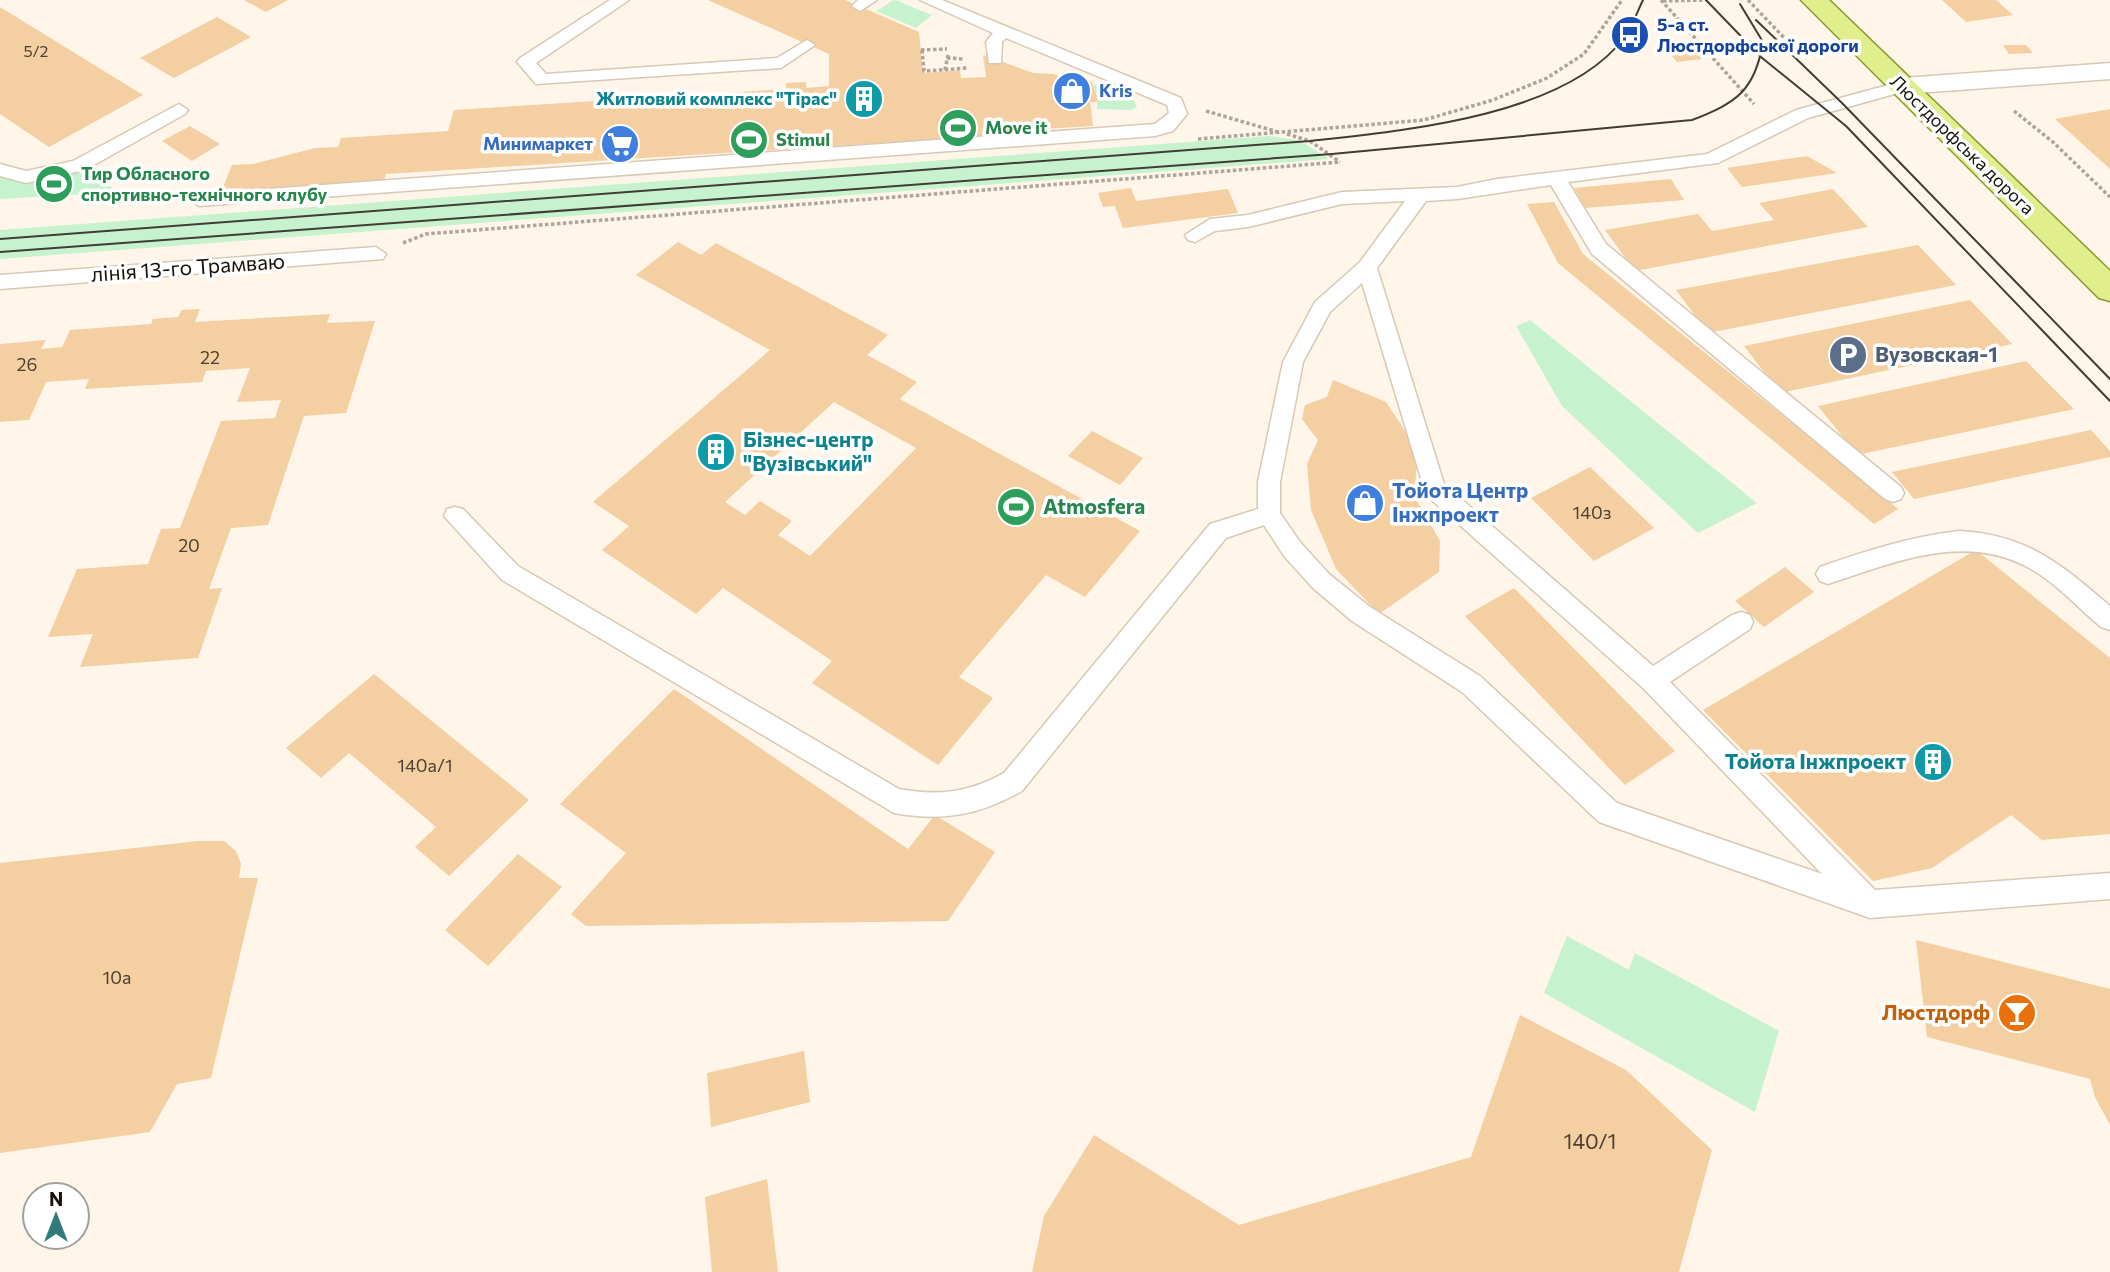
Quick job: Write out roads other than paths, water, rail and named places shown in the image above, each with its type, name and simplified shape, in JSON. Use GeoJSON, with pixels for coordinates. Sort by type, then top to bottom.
{"type":"FeatureCollection","features":[{"type":"Feature","properties":{"kind":"main road","name":"Люстдорфська дорога"},"geometry":{"type":"LineString","coordinates":[[1814,0],[2110,290]]}},
{"type":"Feature","properties":{"kind":"street"},"geometry":{"type":"LineString","coordinates":[[1903,86],[2110,71]]}},
{"type":"Feature","properties":{"kind":"lane"},"geometry":{"type":"LineString","coordinates":[[621,0],[526,62],[542,80],[781,64],[807,45]]}},
{"type":"Feature","properties":{"kind":"lane"},"geometry":{"type":"LineString","coordinates":[[199,200],[1155,130],[1175,120],[1178,114],[1175,102],[928,0]]}},
{"type":"Feature","properties":{"kind":"lane"},"geometry":{"type":"LineString","coordinates":[[995,59],[994,42],[1003,31]]}},
{"type":"Feature","properties":{"kind":"lane"},"geometry":{"type":"LineString","coordinates":[[1248,221],[1342,198],[1457,193],[1711,159],[1781,124],[1824,107],[1903,86]]}},
{"type":"Feature","properties":{"kind":"lane"},"geometry":{"type":"LineString","coordinates":[[0,170],[26,177],[78,166],[179,110]]}},
{"type":"Feature","properties":{"kind":"lane"},"geometry":{"type":"LineString","coordinates":[[1556,178],[1599,250],[1893,493]]}},
{"type":"Feature","properties":{"kind":"lane"},"geometry":{"type":"LineString","coordinates":[[1421,194],[1367,267],[1322,307],[1293,362],[1269,482],[1269,514],[1292,548],[1321,581],[1361,614],[1471,684],[1608,813],[1870,904],[2110,886]]}},
{"type":"Feature","properties":{"kind":"lane","name":"лінія 13-го Трамваю"},"geometry":{"type":"LineString","coordinates":[[0,282],[376,254]]}},
{"type":"Feature","properties":{"kind":"lane"},"geometry":{"type":"LineString","coordinates":[[1367,267],[1434,489],[1652,680],[1870,904]]}},
{"type":"Feature","properties":{"kind":"lane"},"geometry":{"type":"LineString","coordinates":[[455,516],[510,573],[894,801],[927,808],[961,806],[988,797],[1013,782],[1218,531],[1269,514]]}},
{"type":"Feature","properties":{"kind":"lane"},"geometry":{"type":"LineString","coordinates":[[1828,574],[1948,540],[1970,539],[2008,547],[2040,562],[2110,620]]}},
{"type":"Feature","properties":{"kind":"lane"},"geometry":{"type":"LineString","coordinates":[[1652,680],[1741,622]]}},
{"type":"Feature","properties":{"kind":"tram line"},"geometry":{"type":"LineString","coordinates":[[0,239],[1310,141],[1389,132],[1479,115],[1522,103],[1562,86],[1597,65],[1624,38],[1643,0]]}},
{"type":"Feature","properties":{"kind":"tram line"},"geometry":{"type":"LineString","coordinates":[[1706,0],[1760,56]]}},
{"type":"Feature","properties":{"kind":"tram line"},"geometry":{"type":"LineString","coordinates":[[1740,4],[1763,42],[1760,56]]}},
{"type":"Feature","properties":{"kind":"tram line"},"geometry":{"type":"LineString","coordinates":[[1756,20],[1842,103],[2110,379]]}},
{"type":"Feature","properties":{"kind":"tram line"},"geometry":{"type":"LineString","coordinates":[[0,252],[1332,154],[1692,120],[1721,108],[1741,93],[1749,84],[1760,56]]}},
{"type":"Feature","properties":{"kind":"tram line"},"geometry":{"type":"LineString","coordinates":[[1760,56],[1846,126],[2110,401]]}},
{"type":"Feature","properties":{"kind":"place","name":"5-а ст. Люстдорфської дороги"},"geometry":{"type":"Point","coordinates":[1630,35]}},
{"type":"Feature","properties":{"kind":"place","name":"Kris"},"geometry":{"type":"Point","coordinates":[1072,91]}},
{"type":"Feature","properties":{"kind":"place","name":"Житловий комплекс \"Тірас\""},"geometry":{"type":"Point","coordinates":[864,99]}},
{"type":"Feature","properties":{"kind":"place","name":"Move it"},"geometry":{"type":"Point","coordinates":[958,128]}},
{"type":"Feature","properties":{"kind":"place","name":"Stimul"},"geometry":{"type":"Point","coordinates":[749,140]}},
{"type":"Feature","properties":{"kind":"place","name":"Минимаркет"},"geometry":{"type":"Point","coordinates":[620,144]}},
{"type":"Feature","properties":{"kind":"place","name":"Тир Обласного спортивно-технічного клубу"},"geometry":{"type":"Point","coordinates":[54,184]}},
{"type":"Feature","properties":{"kind":"place","name":"Вузовская-1"},"geometry":{"type":"Point","coordinates":[1848,355]}},
{"type":"Feature","properties":{"kind":"place","name":"Бізнес-центр \"Вузівський\""},"geometry":{"type":"Point","coordinates":[716,452]}},
{"type":"Feature","properties":{"kind":"place","name":"Тойота Центр Інжпроект"},"geometry":{"type":"Point","coordinates":[1365,503]}},
{"type":"Feature","properties":{"kind":"place","name":"Atmosfera"},"geometry":{"type":"Point","coordinates":[1016,507]}},
{"type":"Feature","properties":{"kind":"place","name":"Тойота Інжпроект"},"geometry":{"type":"Point","coordinates":[1933,762]}},
{"type":"Feature","properties":{"kind":"place","name":"Люстдорф"},"geometry":{"type":"Point","coordinates":[2017,1013]}}]}
